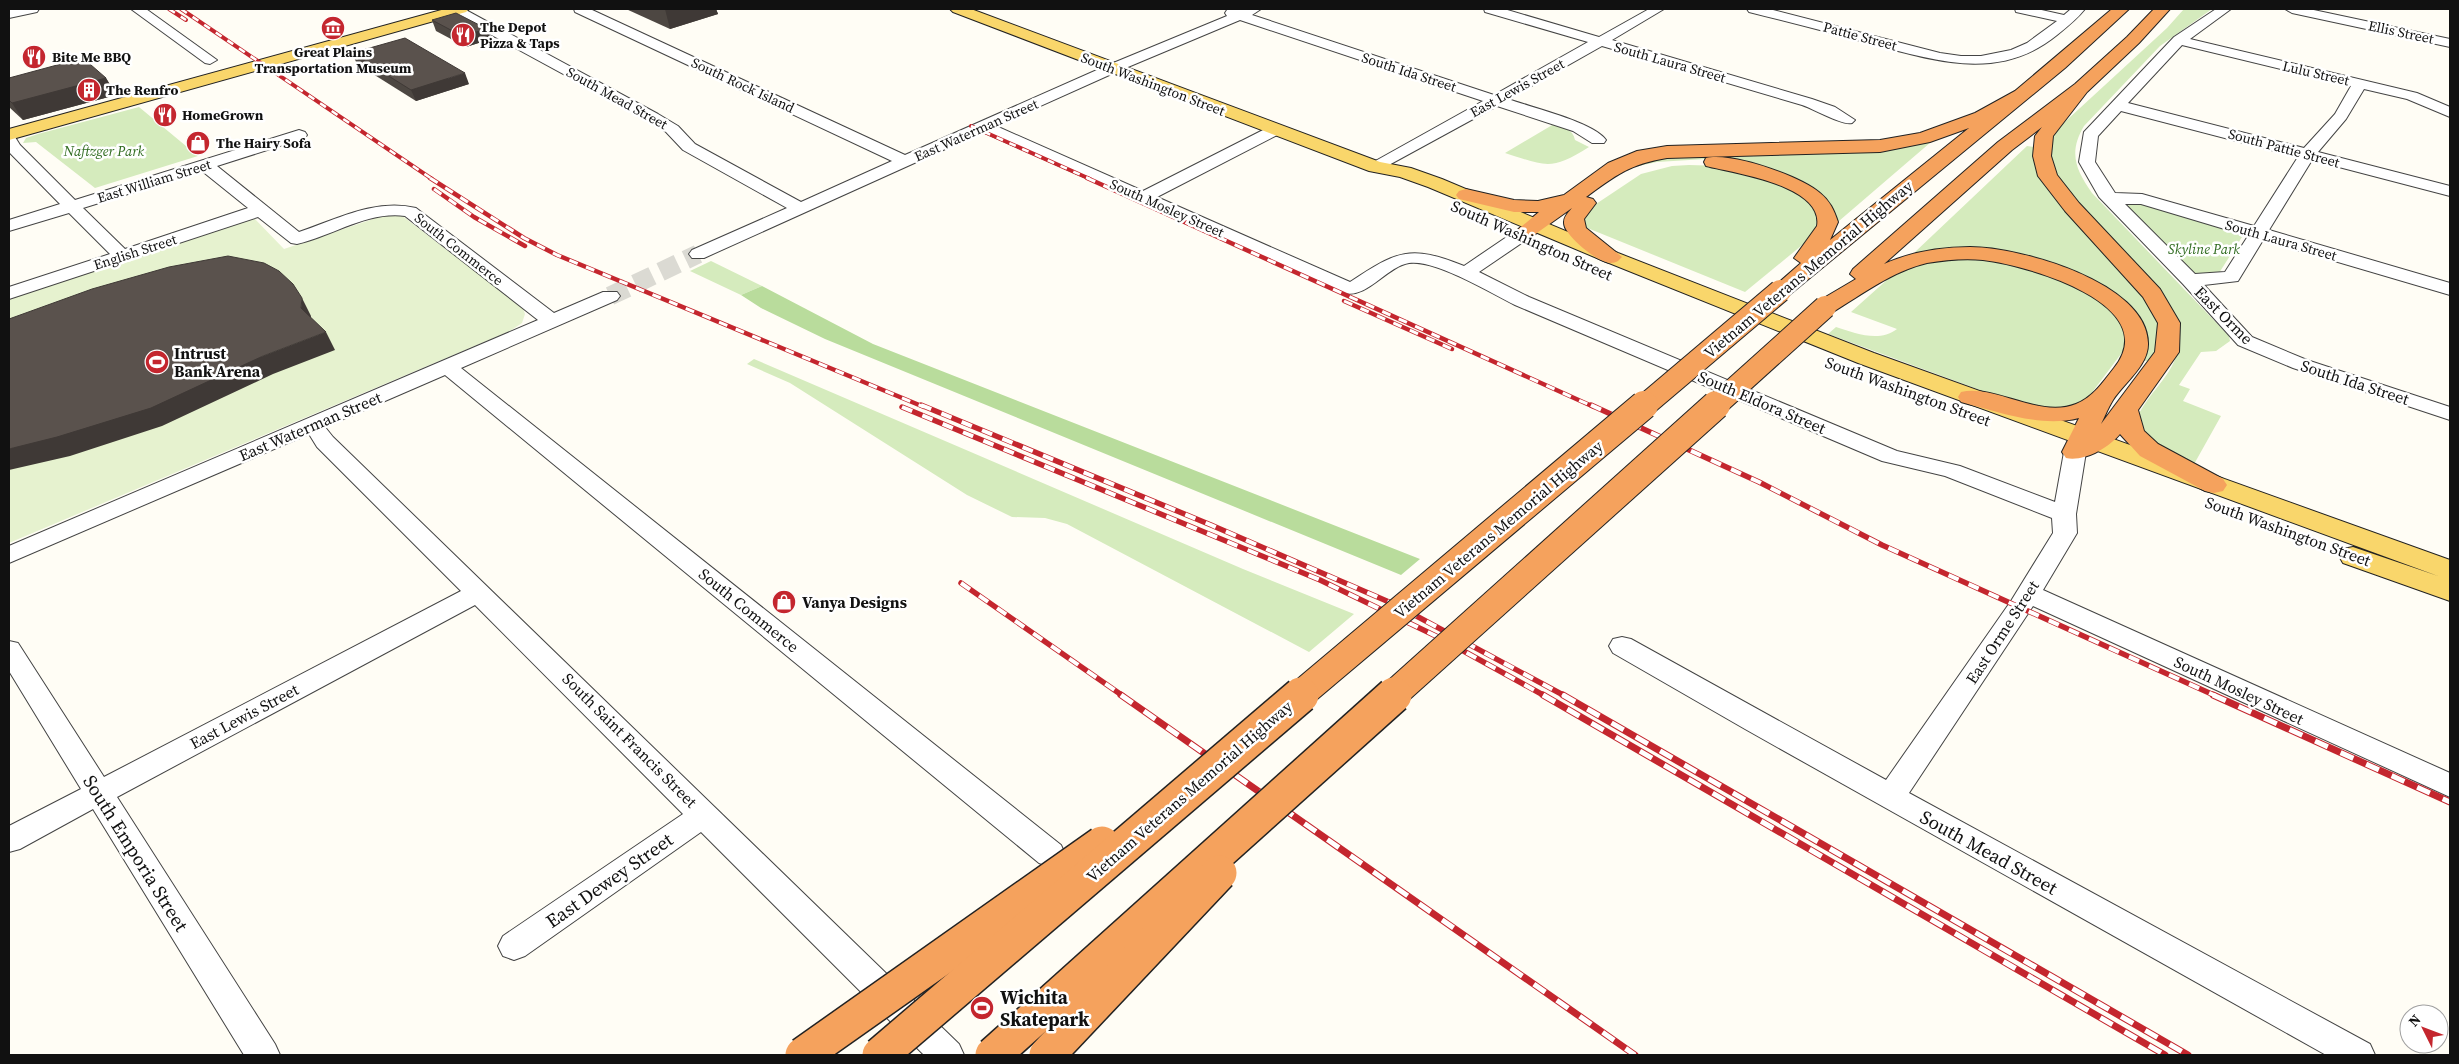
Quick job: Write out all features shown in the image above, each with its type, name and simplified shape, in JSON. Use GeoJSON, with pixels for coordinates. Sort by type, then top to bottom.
{"type":"FeatureCollection","features":[{"type":"Feature","properties":{"kind":"highway","name":"Vietnam Veterans Memorial Highway"},"geometry":{"type":"LineString","coordinates":[[880,1055],[1265,725],[1780,291],[2021,94],[2121,9]]}},
{"type":"Feature","properties":{"kind":"highway"},"geometry":{"type":"LineString","coordinates":[[993,1055],[2005,146],[2081,88],[2133,40],[2162,9]]}},
{"type":"Feature","properties":{"kind":"highway"},"geometry":{"type":"LineString","coordinates":[[2081,88],[2044,136],[2042,156],[2048,176],[2072,207],[2152,294],[2169,323],[2167,352],[2126,410],[2106,434],[2084,444]]}},
{"type":"Feature","properties":{"kind":"highway"},"geometry":{"type":"LineString","coordinates":[[1531,229],[1616,167],[1637,157],[1667,152],[1880,146],[1924,138],[1981,117],[2021,94]]}},
{"type":"Feature","properties":{"kind":"highway"},"geometry":{"type":"LineString","coordinates":[[1531,229],[1562,219],[1627,176],[1643,169],[1679,162],[1699,161],[1739,166],[1790,183],[1817,202],[1826,214],[1828,222],[1826,228],[1780,291]]}},
{"type":"Feature","properties":{"kind":"highway"},"geometry":{"type":"LineString","coordinates":[[1466,195],[1505,206],[1531,207],[1560,202],[1594,182]]}},
{"type":"Feature","properties":{"kind":"highway"},"geometry":{"type":"LineString","coordinates":[[1586,203],[1574,219],[1574,226],[1577,232],[1610,257]]}},
{"type":"Feature","properties":{"kind":"highway"},"geometry":{"type":"LineString","coordinates":[[1825,307],[1891,268],[1925,257],[1952,254],[1981,254],[2010,258],[2053,270],[2094,289],[2119,306],[2131,320],[2136,332],[2137,344],[2132,357],[2100,401],[2084,444]]}},
{"type":"Feature","properties":{"kind":"highway"},"geometry":{"type":"LineString","coordinates":[[1970,397],[2038,413],[2058,415],[2075,414],[2087,410],[2100,401]]}},
{"type":"Feature","properties":{"kind":"highway"},"geometry":{"type":"LineString","coordinates":[[2126,410],[2128,425],[2133,434],[2149,450],[2214,485]]}},
{"type":"Feature","properties":{"kind":"highway"},"geometry":{"type":"LineString","coordinates":[[803,1055],[1006,914],[1265,725]]}},
{"type":"Feature","properties":{"kind":"highway"},"geometry":{"type":"LineString","coordinates":[[1047,1055],[1175,922],[1314,767]]}},
{"type":"Feature","properties":{"kind":"main road","name":"South Washington Street"},"geometry":{"type":"LineString","coordinates":[[958,9],[1376,167],[1404,172],[1466,195],[1711,317],[2084,444],[2214,485],[2450,570]]}},
{"type":"Feature","properties":{"kind":"main road"},"geometry":{"type":"LineString","coordinates":[[9,135],[453,10]]}},
{"type":"Feature","properties":{"kind":"main road","name":"South Washington Street"},"geometry":{"type":"LineString","coordinates":[[1376,167],[1393,180],[1610,257],[1970,397],[2450,591]]}},
{"type":"Feature","properties":{"kind":"street"},"geometry":{"type":"LineString","coordinates":[[9,14],[32,9]]}},
{"type":"Feature","properties":{"kind":"street"},"geometry":{"type":"LineString","coordinates":[[138,9],[210,60]]}},
{"type":"Feature","properties":{"kind":"street","name":"South Rock Island"},"geometry":{"type":"LineString","coordinates":[[580,9],[905,161]]}},
{"type":"Feature","properties":{"kind":"street","name":"South Ida Street"},"geometry":{"type":"LineString","coordinates":[[1218,9],[1579,128],[1598,140]]}},
{"type":"Feature","properties":{"kind":"street","name":"East Waterman Street"},"geometry":{"type":"LineString","coordinates":[[698,254],[984,127],[1111,68],[1255,9]]}},
{"type":"Feature","properties":{"kind":"street","name":"South Laura Street"},"geometry":{"type":"LineString","coordinates":[[1490,9],[1807,102],[1830,110],[1847,120]]}},
{"type":"Feature","properties":{"kind":"street","name":"East Lewis Street"},"geometry":{"type":"LineString","coordinates":[[1376,167],[1658,9]]}},
{"type":"Feature","properties":{"kind":"street","name":"Pattie Street"},"geometry":{"type":"LineString","coordinates":[[1754,9],[1966,62],[1987,61],[2020,52],[2046,38],[2078,9]]}},
{"type":"Feature","properties":{"kind":"street"},"geometry":{"type":"LineString","coordinates":[[2021,9],[2068,20]]}},
{"type":"Feature","properties":{"kind":"street","name":"East Orme"},"geometry":{"type":"LineString","coordinates":[[2224,9],[2179,40],[2090,135],[2087,161],[2105,193],[2190,280],[2245,341],[2260,349]]}},
{"type":"Feature","properties":{"kind":"street","name":"Ellis Street"},"geometry":{"type":"LineString","coordinates":[[2292,9],[2450,43]]}},
{"type":"Feature","properties":{"kind":"street","name":"South Mead Street"},"geometry":{"type":"LineString","coordinates":[[453,10],[653,117],[672,129],[689,146],[800,208]]}},
{"type":"Feature","properties":{"kind":"street","name":"Lulu Street"},"geometry":{"type":"LineString","coordinates":[[2179,40],[2412,96],[2450,112]]}},
{"type":"Feature","properties":{"kind":"street"},"geometry":{"type":"LineString","coordinates":[[2190,280],[2231,278],[2308,154],[2341,116],[2360,83]]}},
{"type":"Feature","properties":{"kind":"street","name":"South Pattie Street"},"geometry":{"type":"LineString","coordinates":[[2118,105],[2450,191]]}},
{"type":"Feature","properties":{"kind":"street","name":"South Mosley Street"},"geometry":{"type":"LineString","coordinates":[[984,127],[1351,289]]}},
{"type":"Feature","properties":{"kind":"street"},"geometry":{"type":"LineString","coordinates":[[1144,197],[1275,130]]}},
{"type":"Feature","properties":{"kind":"street","name":"East William Street"},"geometry":{"type":"LineString","coordinates":[[9,226],[299,135]]}},
{"type":"Feature","properties":{"kind":"street"},"geometry":{"type":"LineString","coordinates":[[9,140],[12,147],[122,256]]}},
{"type":"Feature","properties":{"kind":"street","name":"South Commerce"},"geometry":{"type":"LineString","coordinates":[[205,165],[297,239],[379,212],[397,210],[410,212],[553,322]]}},
{"type":"Feature","properties":{"kind":"street","name":"South Laura Street"},"geometry":{"type":"LineString","coordinates":[[2110,198],[2142,200],[2450,289]]}},
{"type":"Feature","properties":{"kind":"street","name":"English Street"},"geometry":{"type":"LineString","coordinates":[[9,293],[262,210]]}},
{"type":"Feature","properties":{"kind":"street"},"geometry":{"type":"LineString","coordinates":[[1466,273],[1531,229]]}},
{"type":"Feature","properties":{"kind":"street","name":"South Eldora Street"},"geometry":{"type":"LineString","coordinates":[[1351,289],[1405,258],[1422,258],[1466,273],[1522,301],[1890,456],[1952,471],[2064,514]]}},
{"type":"Feature","properties":{"kind":"street","name":"East Waterman Street"},"geometry":{"type":"LineString","coordinates":[[9,555],[610,296]]}},
{"type":"Feature","properties":{"kind":"street","name":"South Ida Street"},"geometry":{"type":"LineString","coordinates":[[2260,349],[2450,414]]}},
{"type":"Feature","properties":{"kind":"street","name":"South Commerce"},"geometry":{"type":"LineString","coordinates":[[448,367],[1050,854]]}},
{"type":"Feature","properties":{"kind":"street","name":"South Saint Francis Street"},"geometry":{"type":"LineString","coordinates":[[313,425],[325,442],[705,814],[947,1055]]}},
{"type":"Feature","properties":{"kind":"street","name":"East Orme Street"},"geometry":{"type":"LineString","coordinates":[[1890,797],[2028,594],[2066,533],[2064,514],[2084,444]]}},
{"type":"Feature","properties":{"kind":"street","name":"East Lewis Street"},"geometry":{"type":"LineString","coordinates":[[9,840],[479,592]]}},
{"type":"Feature","properties":{"kind":"street","name":"South Mosley Street"},"geometry":{"type":"LineString","coordinates":[[2028,594],[2450,786]]}},
{"type":"Feature","properties":{"kind":"street","name":"South Mead Street"},"geometry":{"type":"LineString","coordinates":[[1622,646],[1890,797],[2358,1055]]}},
{"type":"Feature","properties":{"kind":"street","name":"South Emporia Street"},"geometry":{"type":"LineString","coordinates":[[9,650],[263,1055]]}},
{"type":"Feature","properties":{"kind":"street","name":"East Dewey Street"},"geometry":{"type":"LineString","coordinates":[[514,946],[705,814]]}},
{"type":"Feature","properties":{"kind":"green space"},"geometry":{"type":"Polygon","coordinates":[[[2184,9],[2212,9],[2160,46],[2084,126],[2076,145],[2075,153],[2078,169],[2092,193],[2229,336],[2230,341],[2216,351],[2201,352],[2179,385],[2190,389],[2183,401],[2221,416],[2193,466],[2156,450],[2136,420],[2173,363],[2179,338],[2176,322],[2056,182],[2047,149],[2055,131],[2167,28],[2184,9]]]}},
{"type":"Feature","properties":{"kind":"green space","name":"Naftzger Park"},"geometry":{"type":"Polygon","coordinates":[[[139,107],[198,156],[95,188],[36,142],[23,143],[26,138],[38,134],[139,107]]]}},
{"type":"Feature","properties":{"kind":"green space"},"geometry":{"type":"Polygon","coordinates":[[[1554,124],[1567,129],[1572,133],[1575,140],[1589,147],[1566,160],[1548,164],[1530,161],[1505,153],[1554,124]]]}},
{"type":"Feature","properties":{"kind":"green space"},"geometry":{"type":"Polygon","coordinates":[[[1931,142],[1839,221],[1834,220],[1815,195],[1706,159],[1657,162],[1634,167],[1621,173],[1618,172],[1645,159],[1931,142]]]}},
{"type":"Feature","properties":{"kind":"green space"},"geometry":{"type":"Polygon","coordinates":[[[2027,146],[2034,147],[2035,166],[2041,177],[2137,287],[2158,320],[2157,347],[2149,362],[2143,360],[2142,327],[2041,263],[1919,255],[1915,252],[2027,146]]]}},
{"type":"Feature","properties":{"kind":"green space"},"geometry":{"type":"Polygon","coordinates":[[[1672,166],[1723,166],[1769,177],[1808,199],[1820,214],[1819,225],[1812,237],[1745,292],[1580,225],[1581,214],[1641,174],[1672,166]]]}},
{"type":"Feature","properties":{"kind":"green space","name":"Skyline Park"},"geometry":{"type":"Polygon","coordinates":[[[2130,204],[2147,205],[2236,232],[2242,237],[2219,273],[2196,274],[2186,270],[2126,207],[2130,204]]]}},
{"type":"Feature","properties":{"kind":"green space"},"geometry":{"type":"Polygon","coordinates":[[[400,214],[523,308],[525,314],[522,323],[510,331],[9,543],[9,299],[253,217],[284,249],[385,215],[400,214]]]}},
{"type":"Feature","properties":{"kind":"green space"},"geometry":{"type":"Polygon","coordinates":[[[1968,258],[2001,260],[2088,289],[2123,321],[2128,340],[2121,354],[2084,403],[2074,407],[2040,409],[2007,400],[1828,334],[1836,327],[1867,336],[1890,333],[1897,329],[1851,312],[1898,270],[1927,263],[1968,258]]]}},
{"type":"Feature","properties":{"kind":"green space"},"geometry":{"type":"Polygon","coordinates":[[[711,261],[762,286],[741,295],[690,271],[711,261]]]}},
{"type":"Feature","properties":{"kind":"green space"},"geometry":{"type":"Polygon","coordinates":[[[762,286],[873,344],[1420,559],[1401,575],[825,339],[761,308],[741,295],[762,286]]]}},
{"type":"Feature","properties":{"kind":"green space"},"geometry":{"type":"Polygon","coordinates":[[[754,359],[1243,569],[1354,614],[1309,652],[1067,524],[1045,518],[1012,517],[967,495],[790,383],[747,364],[754,359]]]}},
{"type":"Feature","properties":{"kind":"building"},"geometry":{"type":"Polygon","coordinates":[[[456,13],[487,29],[462,36],[432,20],[456,13]]]}},
{"type":"Feature","properties":{"kind":"building"},"geometry":{"type":"Polygon","coordinates":[[[405,38],[465,73],[411,90],[352,53],[405,38]]]}},
{"type":"Feature","properties":{"kind":"building"},"geometry":{"type":"Polygon","coordinates":[[[83,58],[106,78],[12,103],[9,100],[9,78],[83,58]]]}},
{"type":"Feature","properties":{"kind":"building","name":"Intrust Bank Arena"},"geometry":{"type":"Polygon","coordinates":[[[228,256],[264,263],[279,271],[293,284],[302,298],[301,308],[326,332],[263,356],[151,408],[57,437],[9,449],[9,319],[92,289],[169,267],[228,256]]]}},
{"type":"Feature","properties":{"kind":"tunnel"},"geometry":{"type":"LineString","coordinates":[[610,296],[698,254]]}},
{"type":"Feature","properties":{"kind":"railway"},"geometry":{"type":"LineString","coordinates":[[169,9],[186,20]]}},
{"type":"Feature","properties":{"kind":"railway"},"geometry":{"type":"LineString","coordinates":[[181,9],[432,179]]}},
{"type":"Feature","properties":{"kind":"railway"},"geometry":{"type":"LineString","coordinates":[[971,126],[1090,179]]}},
{"type":"Feature","properties":{"kind":"railway"},"geometry":{"type":"LineString","coordinates":[[430,178],[524,238],[557,255],[924,407]]}},
{"type":"Feature","properties":{"kind":"railway"},"geometry":{"type":"LineString","coordinates":[[1087,178],[1594,407]]}},
{"type":"Feature","properties":{"kind":"railway"},"geometry":{"type":"LineString","coordinates":[[434,189],[474,217],[525,246]]}},
{"type":"Feature","properties":{"kind":"railway"},"geometry":{"type":"LineString","coordinates":[[1344,301],[1452,349]]}},
{"type":"Feature","properties":{"kind":"railway"},"geometry":{"type":"LineString","coordinates":[[921,405],[1211,525],[1396,605],[1565,696]]}},
{"type":"Feature","properties":{"kind":"railway"},"geometry":{"type":"LineString","coordinates":[[1591,405],[1759,482],[1882,545],[2216,696]]}},
{"type":"Feature","properties":{"kind":"railway"},"geometry":{"type":"LineString","coordinates":[[902,407],[1320,580],[1440,638],[1545,696]]}},
{"type":"Feature","properties":{"kind":"railway"},"geometry":{"type":"LineString","coordinates":[[961,583],[1123,696]]}},
{"type":"Feature","properties":{"kind":"railway"},"geometry":{"type":"LineString","coordinates":[[1121,695],[1635,1055]]}},
{"type":"Feature","properties":{"kind":"railway"},"geometry":{"type":"LineString","coordinates":[[1543,695],[2165,1055]]}},
{"type":"Feature","properties":{"kind":"railway"},"geometry":{"type":"LineString","coordinates":[[1563,695],[2188,1055]]}},
{"type":"Feature","properties":{"kind":"railway"},"geometry":{"type":"LineString","coordinates":[[2213,695],[2450,802]]}},
{"type":"Feature","properties":{"kind":"place","name":"Great Plains Transportation Museum"},"geometry":{"type":"Point","coordinates":[333,28]}},
{"type":"Feature","properties":{"kind":"place","name":"The Depot Pizza & Taps"},"geometry":{"type":"Point","coordinates":[463,35]}},
{"type":"Feature","properties":{"kind":"place","name":"Bite Me BBQ"},"geometry":{"type":"Point","coordinates":[34,57]}},
{"type":"Feature","properties":{"kind":"place","name":"The Renfro"},"geometry":{"type":"Point","coordinates":[89,90]}},
{"type":"Feature","properties":{"kind":"place","name":"HomeGrown"},"geometry":{"type":"Point","coordinates":[165,115]}},
{"type":"Feature","properties":{"kind":"place","name":"The Hairy Sofa"},"geometry":{"type":"Point","coordinates":[198,143]}},
{"type":"Feature","properties":{"kind":"place","name":"Intrust Bank Arena"},"geometry":{"type":"Point","coordinates":[157,362]}},
{"type":"Feature","properties":{"kind":"place","name":"Vanya Designs"},"geometry":{"type":"Point","coordinates":[784,602]}},
{"type":"Feature","properties":{"kind":"place","name":"Wichita Skatepark"},"geometry":{"type":"Point","coordinates":[982,1008]}}]}
